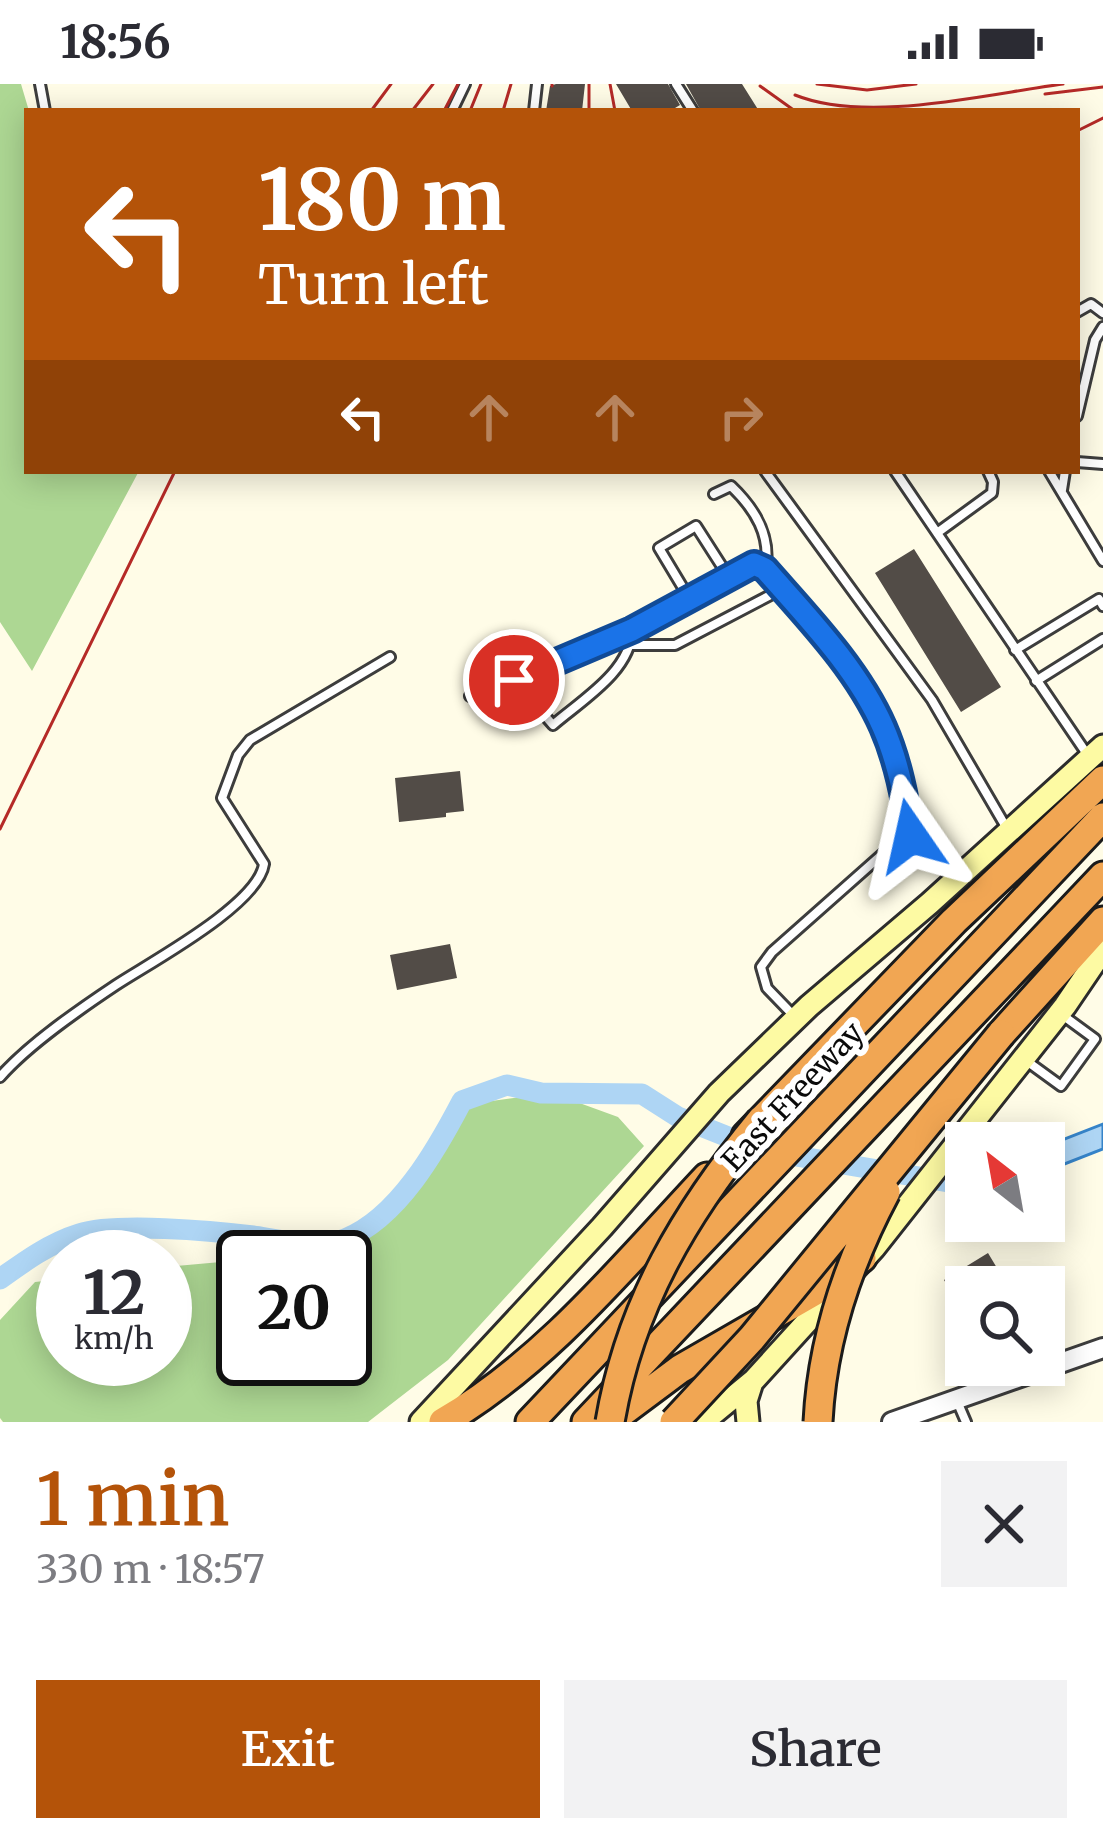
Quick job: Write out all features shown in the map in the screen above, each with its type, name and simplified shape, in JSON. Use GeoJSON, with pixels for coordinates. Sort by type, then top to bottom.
{"type":"FeatureCollection","features":[{"type":"Feature","properties":{"kind":"highway"},"geometry":{"type":"LineString","coordinates":[[443,1422],[479,1400],[542,1347],[954,920],[1099,762]]}},
{"type":"Feature","properties":{"kind":"highway","name":"East Freeway"},"geometry":{"type":"LineString","coordinates":[[530,1422],[1103,817]]}},
{"type":"Feature","properties":{"kind":"highway"},"geometry":{"type":"LineString","coordinates":[[586,1422],[1103,875]]}},
{"type":"Feature","properties":{"kind":"highway"},"geometry":{"type":"LineString","coordinates":[[674,1422],[730,1364],[952,1092],[1103,921]]}},
{"type":"Feature","properties":{"kind":"highway"},"geometry":{"type":"LineString","coordinates":[[818,1422],[834,1322],[864,1235],[899,1168],[952,1092]]}},
{"type":"Feature","properties":{"kind":"highway"},"geometry":{"type":"LineString","coordinates":[[610,1422],[631,1335],[662,1261],[710,1184],[761,1120]]}},
{"type":"Feature","properties":{"kind":"highway"},"geometry":{"type":"LineString","coordinates":[[610,1422],[680,1370],[824,1286],[874,1248]]}},
{"type":"Feature","properties":{"kind":"main road"},"geometry":{"type":"LineString","coordinates":[[421,1422],[719,1093],[796,1018],[1009,832],[1099,762]]}},
{"type":"Feature","properties":{"kind":"main road"},"geometry":{"type":"LineString","coordinates":[[703,1422],[754,1380],[874,1248],[1103,950]]}},
{"type":"Feature","properties":{"kind":"main road"},"geometry":{"type":"LineString","coordinates":[[748,1422],[746,1401],[754,1380]]}},
{"type":"Feature","properties":{"kind":"street"},"geometry":{"type":"LineString","coordinates":[[892,1422],[1103,1348]]}},
{"type":"Feature","properties":{"kind":"lane"},"geometry":{"type":"LineString","coordinates":[[1080,403],[1095,340],[1103,327]]}},
{"type":"Feature","properties":{"kind":"lane"},"geometry":{"type":"LineString","coordinates":[[767,474],[932,700],[1009,832]]}},
{"type":"Feature","properties":{"kind":"lane"},"geometry":{"type":"LineString","coordinates":[[897,474],[1036,681],[1099,762]]}},
{"type":"Feature","properties":{"kind":"lane"},"geometry":{"type":"LineString","coordinates":[[937,533],[992,493],[989,474]]}},
{"type":"Feature","properties":{"kind":"lane"},"geometry":{"type":"LineString","coordinates":[[1051,474],[1103,561]]}},
{"type":"Feature","properties":{"kind":"lane"},"geometry":{"type":"LineString","coordinates":[[1061,492],[1064,474]]}},
{"type":"Feature","properties":{"kind":"lane"},"geometry":{"type":"LineString","coordinates":[[714,494],[731,486],[748,506],[768,540],[765,569]]}},
{"type":"Feature","properties":{"kind":"lane"},"geometry":{"type":"LineString","coordinates":[[689,598],[659,548],[697,526],[728,576]]}},
{"type":"Feature","properties":{"kind":"lane"},"geometry":{"type":"LineString","coordinates":[[470,696],[632,630],[754,564],[765,569],[839,657],[881,722],[898,772],[911,836]]}},
{"type":"Feature","properties":{"kind":"lane"},"geometry":{"type":"LineString","coordinates":[[632,645],[675,645],[782,589]]}},
{"type":"Feature","properties":{"kind":"lane"},"geometry":{"type":"LineString","coordinates":[[1015,650],[1099,599],[1103,606]]}},
{"type":"Feature","properties":{"kind":"lane"},"geometry":{"type":"LineString","coordinates":[[514,680],[553,725],[625,660],[632,630]]}},
{"type":"Feature","properties":{"kind":"lane"},"geometry":{"type":"LineString","coordinates":[[1036,681],[1103,638]]}},
{"type":"Feature","properties":{"kind":"lane"},"geometry":{"type":"LineString","coordinates":[[0,1077],[112,987],[219,919],[262,878],[264,865],[222,798],[238,755],[250,740],[390,656]]}},
{"type":"Feature","properties":{"kind":"lane"},"geometry":{"type":"LineString","coordinates":[[796,1018],[762,980],[761,967],[886,850],[911,836],[921,837],[960,876]]}},
{"type":"Feature","properties":{"kind":"lane"},"geometry":{"type":"LineString","coordinates":[[1022,1058],[1061,1086],[1094,1039],[1059,1013]]}},
{"type":"Feature","properties":{"kind":"lane"},"geometry":{"type":"LineString","coordinates":[[956,1400],[966,1422]]}},
{"type":"Feature","properties":{"kind":"green space"},"geometry":{"type":"Polygon","coordinates":[[[0,84],[21,84],[28,108],[24,108],[24,474],[137,474],[32,671],[0,622],[0,84]]]}},
{"type":"Feature","properties":{"kind":"green space"},"geometry":{"type":"Polygon","coordinates":[[[552,1093],[618,1117],[644,1146],[448,1360],[368,1422],[3,1422],[0,1418],[0,1320],[35,1282],[36,1386],[192,1386],[192,1265],[216,1262],[216,1386],[372,1386],[372,1230],[366,1230],[439,1157],[469,1104],[552,1093]]]}},
{"type":"Feature","properties":{"kind":"water"},"geometry":{"type":"Polygon","coordinates":[[[1103,1124],[1103,1149],[1065,1164],[1065,1139],[1103,1124]]]}},
{"type":"Feature","properties":{"kind":"building"},"geometry":{"type":"Polygon","coordinates":[[[585,84],[582,108],[546,108],[550,86],[585,84]]]}},
{"type":"Feature","properties":{"kind":"building"},"geometry":{"type":"Polygon","coordinates":[[[616,84],[668,84],[680,105],[675,108],[630,108],[616,84]]]}},
{"type":"Feature","properties":{"kind":"building"},"geometry":{"type":"Polygon","coordinates":[[[686,84],[742,84],[757,108],[699,108],[686,84]]]}},
{"type":"Feature","properties":{"kind":"building"},"geometry":{"type":"Polygon","coordinates":[[[914,549],[1001,687],[961,712],[875,573],[914,549]]]}},
{"type":"Feature","properties":{"kind":"building"},"geometry":{"type":"Polygon","coordinates":[[[460,771],[464,811],[399,822],[395,778],[460,771]]]}},
{"type":"Feature","properties":{"kind":"building"},"geometry":{"type":"Polygon","coordinates":[[[450,944],[457,978],[397,990],[390,955],[450,944]]]}},
{"type":"Feature","properties":{"kind":"building"},"geometry":{"type":"Polygon","coordinates":[[[988,1253],[996,1266],[967,1266],[988,1253]]]}},
{"type":"Feature","properties":{"kind":"waterway"},"geometry":{"type":"LineString","coordinates":[[0,1279],[58,1242],[95,1230],[190,1230],[312,1244],[345,1239],[399,1199],[462,1101],[507,1085],[541,1093],[642,1094],[678,1117],[761,1150],[945,1181]]}},
{"type":"Feature","properties":{"kind":"railway"},"geometry":{"type":"LineString","coordinates":[[373,108],[391,84]]}},
{"type":"Feature","properties":{"kind":"railway"},"geometry":{"type":"LineString","coordinates":[[414,108],[433,84]]}},
{"type":"Feature","properties":{"kind":"railway"},"geometry":{"type":"LineString","coordinates":[[446,108],[458,84]]}},
{"type":"Feature","properties":{"kind":"railway"},"geometry":{"type":"LineString","coordinates":[[471,108],[481,84]]}},
{"type":"Feature","properties":{"kind":"railway"},"geometry":{"type":"LineString","coordinates":[[504,108],[511,84]]}},
{"type":"Feature","properties":{"kind":"railway"},"geometry":{"type":"LineString","coordinates":[[589,84],[589,108]]}},
{"type":"Feature","properties":{"kind":"railway"},"geometry":{"type":"LineString","coordinates":[[610,84],[614,108]]}},
{"type":"Feature","properties":{"kind":"railway"},"geometry":{"type":"LineString","coordinates":[[817,84],[867,90],[916,84]]}},
{"type":"Feature","properties":{"kind":"railway"},"geometry":{"type":"LineString","coordinates":[[795,95],[824,103],[891,107],[1063,84]]}},
{"type":"Feature","properties":{"kind":"railway"},"geometry":{"type":"LineString","coordinates":[[760,86],[791,108]]}},
{"type":"Feature","properties":{"kind":"railway"},"geometry":{"type":"LineString","coordinates":[[1045,94],[1103,87]]}},
{"type":"Feature","properties":{"kind":"railway"},"geometry":{"type":"LineString","coordinates":[[1080,130],[1103,118]]}},
{"type":"Feature","properties":{"kind":"railway"},"geometry":{"type":"LineString","coordinates":[[0,829],[174,474]]}},
{"type":"Feature","properties":{"kind":"route"},"geometry":{"type":"LineString","coordinates":[[514,680],[632,630],[754,564],[765,569],[839,657],[881,722],[905,798],[911,836]]}}]}
